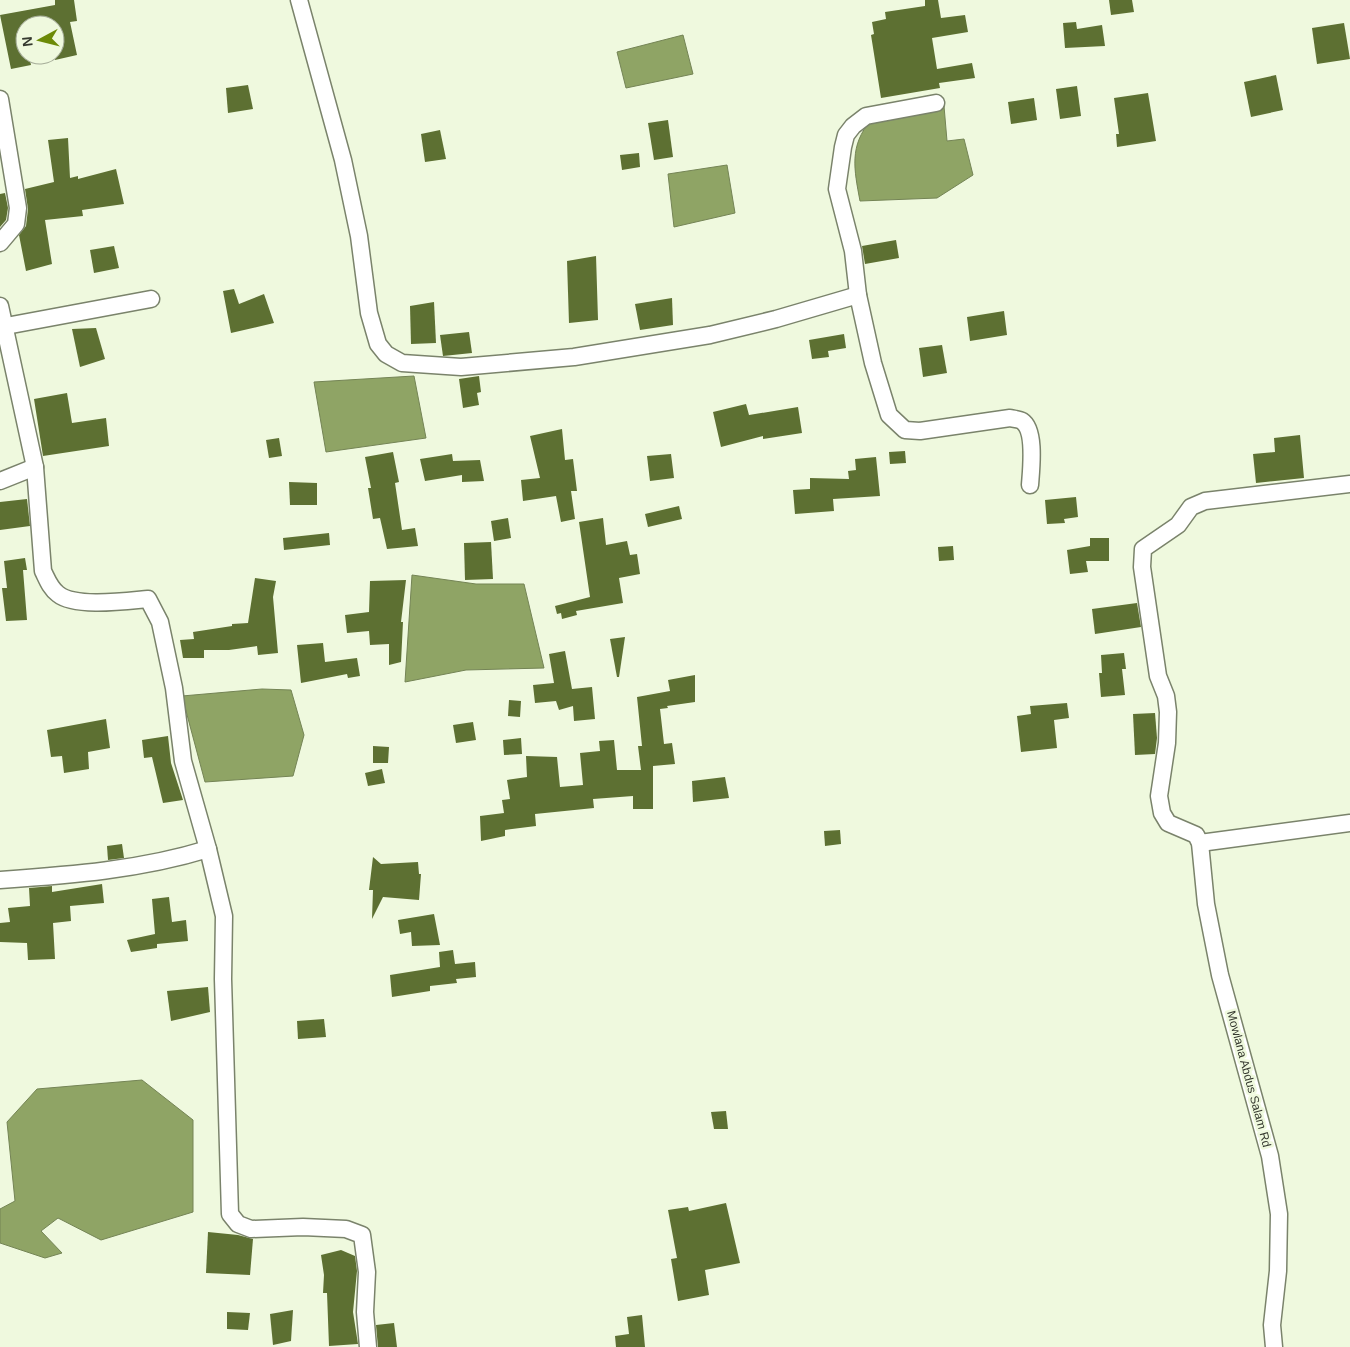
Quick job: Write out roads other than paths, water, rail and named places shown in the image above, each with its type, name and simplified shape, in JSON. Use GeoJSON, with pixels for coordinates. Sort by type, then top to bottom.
{"type":"FeatureCollection","features":[{"type":"Feature","properties":{"kind":"street"},"geometry":{"type":"LineString","coordinates":[[299,0],[343,160],[359,236],[369,313],[378,344],[386,354],[402,362],[461,367],[574,357],[710,335],[776,319],[858,295]]}},
{"type":"Feature","properties":{"kind":"street"},"geometry":{"type":"LineString","coordinates":[[0,99],[18,208],[16,224],[0,243]]}},
{"type":"Feature","properties":{"kind":"street"},"geometry":{"type":"LineString","coordinates":[[936,104],[866,116],[853,126],[846,135],[837,189],[853,251],[858,295],[881,388],[889,414],[896,423],[905,430],[920,431],[1010,418],[1022,421],[1026,425],[1032,445],[1030,485]]}},
{"type":"Feature","properties":{"kind":"street"},"geometry":{"type":"LineString","coordinates":[[6,326],[151,299]]}},
{"type":"Feature","properties":{"kind":"street"},"geometry":{"type":"LineString","coordinates":[[0,306],[6,326],[19,401],[36,467],[43,571],[56,593],[63,598],[114,602],[148,599],[160,622],[174,688],[183,761],[208,849],[224,916],[223,979],[230,1214],[238,1224],[251,1229],[303,1227],[346,1229],[362,1235],[367,1272],[365,1312],[368,1347]]}},
{"type":"Feature","properties":{"kind":"street"},"geometry":{"type":"LineString","coordinates":[[0,481],[36,467]]}},
{"type":"Feature","properties":{"kind":"street"},"geometry":{"type":"LineString","coordinates":[[1350,484],[1205,501],[1195,504],[1178,525],[1142,549],[1142,566],[1158,676],[1166,696],[1168,712],[1167,743],[1159,796],[1162,813],[1168,823],[1196,835],[1200,842],[1350,823]]}},
{"type":"Feature","properties":{"kind":"street","name":"Mowlana Abdus Salam Rd"},"geometry":{"type":"LineString","coordinates":[[1200,842],[1206,904],[1220,975],[1270,1156],[1277,1204],[1278,1271],[1272,1325],[1274,1347]]}},
{"type":"Feature","properties":{"kind":"street"},"geometry":{"type":"LineString","coordinates":[[0,880],[80,875],[136,868],[208,849]]}}]}
